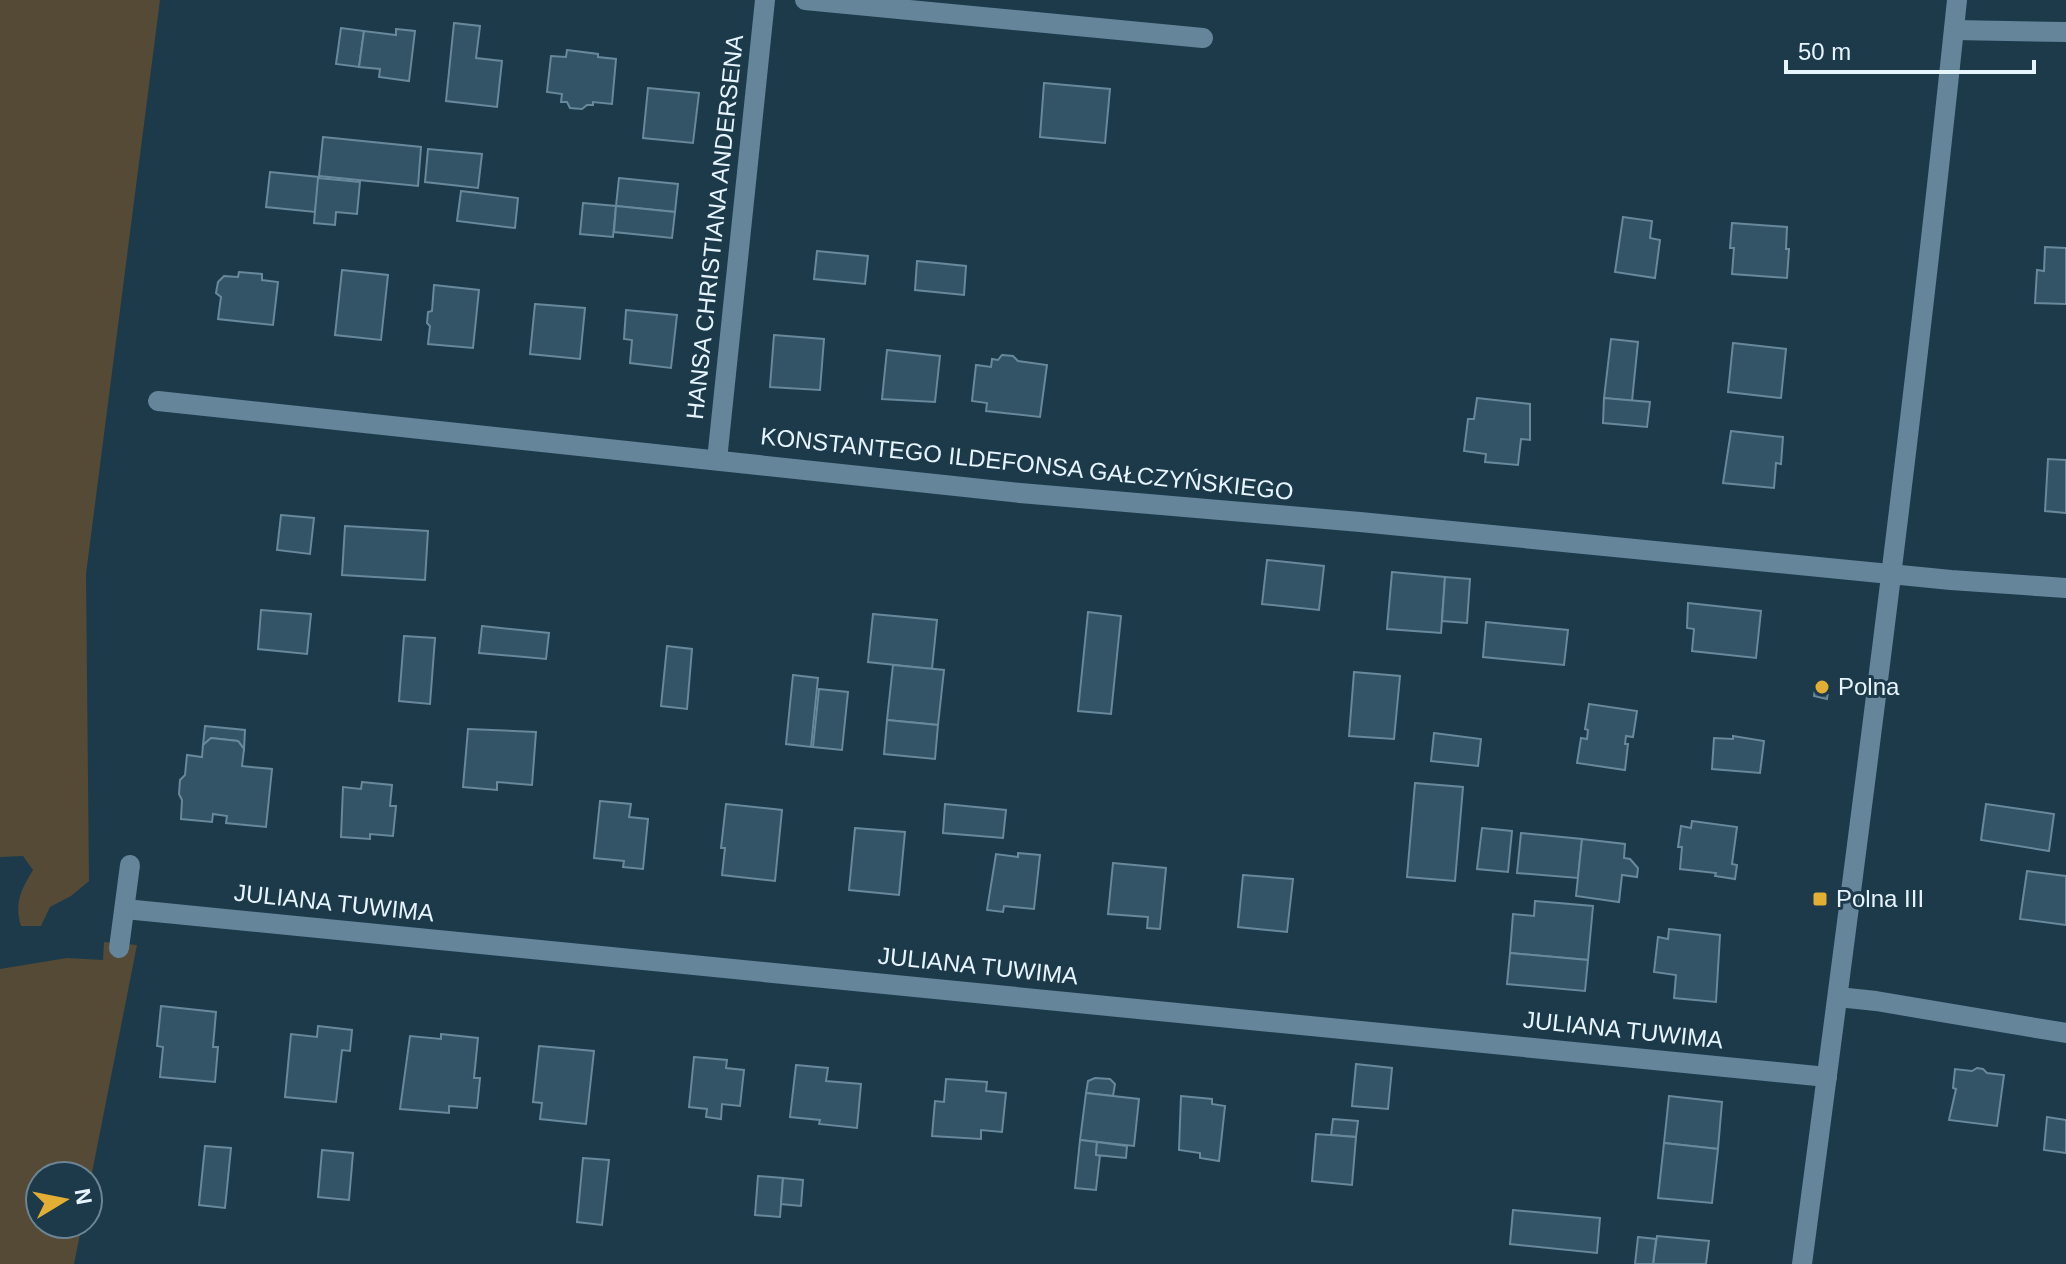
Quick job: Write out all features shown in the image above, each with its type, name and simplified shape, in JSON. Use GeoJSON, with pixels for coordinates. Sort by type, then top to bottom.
{"type":"FeatureCollection","features":[{"type":"Feature","properties":{"kind":"street","name":"HANSA CHRISTIANA ANDERSENA"},"geometry":{"type":"LineString","coordinates":[[717,460],[765,0]]}},
{"type":"Feature","properties":{"kind":"street"},"geometry":{"type":"LineString","coordinates":[[805,0],[1203,38]]}},
{"type":"Feature","properties":{"kind":"street"},"geometry":{"type":"LineString","coordinates":[[1802,1264],[1891,574],[1957,0]]}},
{"type":"Feature","properties":{"kind":"street"},"geometry":{"type":"LineString","coordinates":[[1954,30],[2066,32]]}},
{"type":"Feature","properties":{"kind":"street","name":"KONSTANTEGO ILDEFONSA GAŁCZYŃSKIEGO"},"geometry":{"type":"LineString","coordinates":[[158,401],[1020,493],[2066,588]]}},
{"type":"Feature","properties":{"kind":"street"},"geometry":{"type":"LineString","coordinates":[[119,948],[130,865]]}},
{"type":"Feature","properties":{"kind":"street","name":"JULIANA TUWIMA"},"geometry":{"type":"LineString","coordinates":[[125,909],[1827,1077]]}},
{"type":"Feature","properties":{"kind":"street"},"geometry":{"type":"LineString","coordinates":[[1838,997],[2066,1033]]}},
{"type":"Feature","properties":{"kind":"shaded area"},"geometry":{"type":"Polygon","coordinates":[[[0,0],[160,0],[86,574],[89,881],[71,896],[50,907],[41,926],[21,926],[19,918],[20,897],[33,870],[23,856],[0,857],[0,0]]]}},
{"type":"Feature","properties":{"kind":"shaded area"},"geometry":{"type":"Polygon","coordinates":[[[104,942],[137,945],[95,1160],[24,1160],[24,1240],[79,1240],[74,1264],[0,1264],[0,969],[67,958],[103,960],[104,942]]]}},
{"type":"Feature","properties":{"kind":"building"},"geometry":{"type":"Polygon","coordinates":[[[454,23],[480,26],[476,58],[502,61],[497,107],[446,101],[454,23]]]}},
{"type":"Feature","properties":{"kind":"building"},"geometry":{"type":"Polygon","coordinates":[[[341,28],[364,31],[359,67],[336,64],[341,28]]]}},
{"type":"Feature","properties":{"kind":"building"},"geometry":{"type":"Polygon","coordinates":[[[396,29],[415,31],[409,81],[379,77],[380,69],[359,67],[364,31],[396,35],[396,29]]]}},
{"type":"Feature","properties":{"kind":"building"},"geometry":{"type":"Polygon","coordinates":[[[567,50],[616,59],[612,104],[593,102],[593,105],[582,109],[570,108],[567,102],[561,102],[562,94],[547,92],[551,56],[566,57],[567,50]]]}},
{"type":"Feature","properties":{"kind":"building"},"geometry":{"type":"Polygon","coordinates":[[[1044,83],[1110,89],[1105,143],[1040,137],[1044,83]]]}},
{"type":"Feature","properties":{"kind":"building"},"geometry":{"type":"Polygon","coordinates":[[[648,88],[699,93],[693,143],[643,138],[648,88]]]}},
{"type":"Feature","properties":{"kind":"building"},"geometry":{"type":"Polygon","coordinates":[[[323,137],[421,147],[418,186],[319,176],[323,137]]]}},
{"type":"Feature","properties":{"kind":"building"},"geometry":{"type":"Polygon","coordinates":[[[428,149],[482,154],[478,188],[425,182],[428,149]]]}},
{"type":"Feature","properties":{"kind":"building"},"geometry":{"type":"Polygon","coordinates":[[[270,172],[319,177],[315,212],[266,207],[270,172]]]}},
{"type":"Feature","properties":{"kind":"building"},"geometry":{"type":"Polygon","coordinates":[[[318,178],[360,182],[357,214],[336,212],[335,225],[314,223],[318,178]]]}},
{"type":"Feature","properties":{"kind":"building"},"geometry":{"type":"Polygon","coordinates":[[[619,178],[678,184],[675,212],[616,206],[619,178]]]}},
{"type":"Feature","properties":{"kind":"building"},"geometry":{"type":"Polygon","coordinates":[[[461,191],[518,198],[515,228],[457,221],[461,191]]]}},
{"type":"Feature","properties":{"kind":"building"},"geometry":{"type":"Polygon","coordinates":[[[583,203],[616,206],[613,237],[580,234],[583,203]]]}},
{"type":"Feature","properties":{"kind":"building"},"geometry":{"type":"Polygon","coordinates":[[[616,206],[675,212],[672,238],[614,232],[616,206]]]}},
{"type":"Feature","properties":{"kind":"building"},"geometry":{"type":"Polygon","coordinates":[[[1623,217],[1652,221],[1650,238],[1660,240],[1655,278],[1615,272],[1623,217]]]}},
{"type":"Feature","properties":{"kind":"building"},"geometry":{"type":"Polygon","coordinates":[[[1732,223],[1787,227],[1787,278],[1732,274],[1732,223]]]}},
{"type":"Feature","properties":{"kind":"building"},"geometry":{"type":"Polygon","coordinates":[[[2045,247],[2066,248],[2066,304],[2035,303],[2037,270],[2044,271],[2045,247]]]}},
{"type":"Feature","properties":{"kind":"building"},"geometry":{"type":"Polygon","coordinates":[[[817,251],[868,256],[865,284],[814,279],[817,251]]]}},
{"type":"Feature","properties":{"kind":"building"},"geometry":{"type":"Polygon","coordinates":[[[917,261],[966,266],[964,295],[915,290],[917,261]]]}},
{"type":"Feature","properties":{"kind":"building"},"geometry":{"type":"Polygon","coordinates":[[[342,270],[388,275],[381,340],[335,335],[342,270]]]}},
{"type":"Feature","properties":{"kind":"building"},"geometry":{"type":"Polygon","coordinates":[[[239,272],[262,274],[262,280],[278,282],[273,325],[218,319],[221,297],[216,293],[218,282],[224,276],[238,277],[239,272]]]}},
{"type":"Feature","properties":{"kind":"building"},"geometry":{"type":"Polygon","coordinates":[[[434,285],[479,290],[473,348],[428,344],[428,312],[432,311],[434,285]]]}},
{"type":"Feature","properties":{"kind":"building"},"geometry":{"type":"Polygon","coordinates":[[[535,304],[585,308],[580,359],[530,354],[535,304]]]}},
{"type":"Feature","properties":{"kind":"building"},"geometry":{"type":"Polygon","coordinates":[[[626,310],[677,315],[671,368],[630,363],[632,340],[624,339],[626,310]]]}},
{"type":"Feature","properties":{"kind":"building"},"geometry":{"type":"Polygon","coordinates":[[[774,335],[824,339],[820,390],[770,387],[774,335]]]}},
{"type":"Feature","properties":{"kind":"building"},"geometry":{"type":"Polygon","coordinates":[[[1611,339],[1638,342],[1632,401],[1604,398],[1611,339]]]}},
{"type":"Feature","properties":{"kind":"building"},"geometry":{"type":"Polygon","coordinates":[[[1733,343],[1786,349],[1781,398],[1728,392],[1733,343]]]}},
{"type":"Feature","properties":{"kind":"building"},"geometry":{"type":"Polygon","coordinates":[[[887,350],[940,356],[935,402],[882,399],[887,350]]]}},
{"type":"Feature","properties":{"kind":"building"},"geometry":{"type":"Polygon","coordinates":[[[1002,355],[1047,365],[1040,417],[986,411],[987,403],[972,401],[976,365],[991,367],[992,359],[998,360],[1002,355]]]}},
{"type":"Feature","properties":{"kind":"building"},"geometry":{"type":"Polygon","coordinates":[[[1477,398],[1530,404],[1530,440],[1521,439],[1518,465],[1485,462],[1486,454],[1464,451],[1468,419],[1474,419],[1477,398]]]}},
{"type":"Feature","properties":{"kind":"building"},"geometry":{"type":"Polygon","coordinates":[[[1604,398],[1650,402],[1647,427],[1603,423],[1604,398]]]}},
{"type":"Feature","properties":{"kind":"building"},"geometry":{"type":"Polygon","coordinates":[[[1731,431],[1783,437],[1781,464],[1776,463],[1774,488],[1723,483],[1731,431]]]}},
{"type":"Feature","properties":{"kind":"building"},"geometry":{"type":"Polygon","coordinates":[[[2048,459],[2066,460],[2066,513],[2045,511],[2048,459]]]}},
{"type":"Feature","properties":{"kind":"building"},"geometry":{"type":"Polygon","coordinates":[[[281,515],[314,518],[310,554],[277,550],[281,515]]]}},
{"type":"Feature","properties":{"kind":"building"},"geometry":{"type":"Polygon","coordinates":[[[345,526],[428,531],[425,580],[342,575],[345,526]]]}},
{"type":"Feature","properties":{"kind":"building"},"geometry":{"type":"Polygon","coordinates":[[[1267,560],[1324,566],[1319,610],[1262,604],[1267,560]]]}},
{"type":"Feature","properties":{"kind":"building"},"geometry":{"type":"Polygon","coordinates":[[[1392,572],[1445,577],[1441,633],[1387,629],[1392,572]]]}},
{"type":"Feature","properties":{"kind":"building"},"geometry":{"type":"Polygon","coordinates":[[[1445,577],[1470,579],[1467,623],[1442,621],[1445,577]]]}},
{"type":"Feature","properties":{"kind":"building"},"geometry":{"type":"Polygon","coordinates":[[[1688,603],[1761,611],[1756,658],[1692,651],[1694,629],[1687,628],[1688,603]]]}},
{"type":"Feature","properties":{"kind":"building"},"geometry":{"type":"Polygon","coordinates":[[[261,610],[311,614],[307,654],[258,649],[261,610]]]}},
{"type":"Feature","properties":{"kind":"building"},"geometry":{"type":"Polygon","coordinates":[[[1088,612],[1121,616],[1111,714],[1078,711],[1088,612]]]}},
{"type":"Feature","properties":{"kind":"building"},"geometry":{"type":"Polygon","coordinates":[[[873,614],[937,620],[932,669],[868,662],[873,614]]]}},
{"type":"Feature","properties":{"kind":"building"},"geometry":{"type":"Polygon","coordinates":[[[1486,622],[1568,630],[1564,665],[1483,657],[1486,622]]]}},
{"type":"Feature","properties":{"kind":"building"},"geometry":{"type":"Polygon","coordinates":[[[482,626],[549,633],[546,659],[479,653],[482,626]]]}},
{"type":"Feature","properties":{"kind":"building"},"geometry":{"type":"Polygon","coordinates":[[[404,636],[435,638],[430,704],[399,701],[404,636]]]}},
{"type":"Feature","properties":{"kind":"building"},"geometry":{"type":"Polygon","coordinates":[[[667,646],[692,649],[687,709],[661,706],[667,646]]]}},
{"type":"Feature","properties":{"kind":"building"},"geometry":{"type":"Polygon","coordinates":[[[893,665],[944,670],[938,725],[887,720],[893,665]]]}},
{"type":"Feature","properties":{"kind":"building"},"geometry":{"type":"Polygon","coordinates":[[[1354,672],[1400,676],[1394,739],[1349,736],[1354,672]]]}},
{"type":"Feature","properties":{"kind":"building"},"geometry":{"type":"Polygon","coordinates":[[[793,675],[818,678],[811,747],[786,744],[793,675]]]}},
{"type":"Feature","properties":{"kind":"building","name":"Polna"},"geometry":{"type":"Polygon","coordinates":[[[1816,682],[1829,684],[1827,699],[1814,696],[1816,682]]]}},
{"type":"Feature","properties":{"kind":"building"},"geometry":{"type":"Polygon","coordinates":[[[819,689],[848,692],[842,750],[813,747],[819,689]]]}},
{"type":"Feature","properties":{"kind":"building"},"geometry":{"type":"Polygon","coordinates":[[[1589,704],[1637,711],[1633,737],[1626,736],[1625,770],[1577,763],[1581,738],[1587,739],[1588,730],[1585,729],[1589,704]]]}},
{"type":"Feature","properties":{"kind":"building"},"geometry":{"type":"Polygon","coordinates":[[[887,720],[938,725],[935,759],[884,754],[887,720]]]}},
{"type":"Feature","properties":{"kind":"building"},"geometry":{"type":"Polygon","coordinates":[[[205,726],[245,730],[244,749],[238,741],[211,738],[203,745],[205,726]]]}},
{"type":"Feature","properties":{"kind":"building"},"geometry":{"type":"Polygon","coordinates":[[[468,729],[536,732],[532,785],[497,782],[497,790],[463,787],[468,729]]]}},
{"type":"Feature","properties":{"kind":"building"},"geometry":{"type":"Polygon","coordinates":[[[1434,733],[1481,739],[1478,766],[1431,761],[1434,733]]]}},
{"type":"Feature","properties":{"kind":"building"},"geometry":{"type":"Polygon","coordinates":[[[1733,736],[1764,741],[1760,773],[1712,769],[1714,738],[1733,739],[1733,736]]]}},
{"type":"Feature","properties":{"kind":"building"},"geometry":{"type":"Polygon","coordinates":[[[211,738],[238,741],[244,749],[242,766],[272,769],[266,827],[226,823],[227,816],[213,814],[212,822],[181,819],[180,780],[185,775],[187,755],[202,757],[203,745],[211,738]]]}},
{"type":"Feature","properties":{"kind":"building"},"geometry":{"type":"Polygon","coordinates":[[[362,782],[392,785],[390,806],[396,806],[393,836],[370,834],[370,839],[341,837],[343,787],[361,789],[362,782]]]}},
{"type":"Feature","properties":{"kind":"building"},"geometry":{"type":"Polygon","coordinates":[[[1415,783],[1463,787],[1455,881],[1407,877],[1415,783]]]}},
{"type":"Feature","properties":{"kind":"building"},"geometry":{"type":"Polygon","coordinates":[[[600,801],[631,804],[629,817],[648,819],[643,869],[623,867],[624,861],[594,858],[600,801]]]}},
{"type":"Feature","properties":{"kind":"building"},"geometry":{"type":"Polygon","coordinates":[[[726,804],[782,810],[775,881],[722,875],[725,848],[721,848],[726,804]]]}},
{"type":"Feature","properties":{"kind":"building"},"geometry":{"type":"Polygon","coordinates":[[[945,804],[1006,810],[1003,838],[943,833],[945,804]]]}},
{"type":"Feature","properties":{"kind":"building"},"geometry":{"type":"Polygon","coordinates":[[[1986,804],[2054,814],[2049,851],[1981,840],[1986,804]]]}},
{"type":"Feature","properties":{"kind":"building"},"geometry":{"type":"Polygon","coordinates":[[[1692,821],[1737,827],[1732,864],[1737,865],[1735,879],[1715,876],[1716,873],[1680,869],[1682,847],[1678,847],[1681,826],[1691,828],[1692,821]]]}},
{"type":"Feature","properties":{"kind":"building"},"geometry":{"type":"Polygon","coordinates":[[[855,828],[905,832],[899,895],[849,890],[855,828]]]}},
{"type":"Feature","properties":{"kind":"building"},"geometry":{"type":"Polygon","coordinates":[[[1482,828],[1512,831],[1508,872],[1477,869],[1482,828]]]}},
{"type":"Feature","properties":{"kind":"building"},"geometry":{"type":"Polygon","coordinates":[[[1521,833],[1582,839],[1578,878],[1517,873],[1521,833]]]}},
{"type":"Feature","properties":{"kind":"building"},"geometry":{"type":"Polygon","coordinates":[[[1582,839],[1625,844],[1624,858],[1630,859],[1638,868],[1637,877],[1622,875],[1619,902],[1576,896],[1582,839]]]}},
{"type":"Feature","properties":{"kind":"building"},"geometry":{"type":"Polygon","coordinates":[[[1018,853],[1040,855],[1034,909],[1004,906],[1003,912],[987,910],[996,854],[1018,857],[1018,853]]]}},
{"type":"Feature","properties":{"kind":"building"},"geometry":{"type":"Polygon","coordinates":[[[1113,863],[1166,868],[1160,929],[1147,928],[1148,917],[1108,914],[1113,863]]]}},
{"type":"Feature","properties":{"kind":"building"},"geometry":{"type":"Polygon","coordinates":[[[2027,871],[2066,876],[2066,925],[2020,919],[2027,871]]]}},
{"type":"Feature","properties":{"kind":"building"},"geometry":{"type":"Polygon","coordinates":[[[1243,875],[1293,879],[1287,932],[1238,927],[1243,875]]]}},
{"type":"Feature","properties":{"kind":"building"},"geometry":{"type":"Polygon","coordinates":[[[1535,901],[1593,906],[1588,960],[1510,953],[1513,914],[1534,916],[1535,901]]]}},
{"type":"Feature","properties":{"kind":"building"},"geometry":{"type":"Polygon","coordinates":[[[1669,929],[1720,935],[1716,1002],[1674,998],[1676,975],[1654,972],[1658,937],[1668,939],[1669,929]]]}},
{"type":"Feature","properties":{"kind":"building"},"geometry":{"type":"Polygon","coordinates":[[[1510,953],[1588,960],[1585,991],[1507,984],[1510,953]]]}},
{"type":"Feature","properties":{"kind":"building"},"geometry":{"type":"Polygon","coordinates":[[[161,1006],[216,1012],[213,1047],[218,1047],[215,1082],[160,1077],[163,1047],[157,1046],[161,1006]]]}},
{"type":"Feature","properties":{"kind":"building"},"geometry":{"type":"Polygon","coordinates":[[[318,1026],[352,1030],[350,1051],[342,1050],[336,1102],[285,1097],[291,1034],[317,1037],[318,1026]]]}},
{"type":"Feature","properties":{"kind":"building"},"geometry":{"type":"Polygon","coordinates":[[[441,1034],[478,1038],[474,1078],[480,1078],[477,1108],[449,1106],[449,1113],[400,1109],[410,1036],[441,1039],[441,1034]]]}},
{"type":"Feature","properties":{"kind":"building"},"geometry":{"type":"Polygon","coordinates":[[[539,1046],[594,1051],[586,1124],[540,1119],[542,1103],[533,1102],[539,1046]]]}},
{"type":"Feature","properties":{"kind":"building"},"geometry":{"type":"Polygon","coordinates":[[[694,1057],[727,1060],[726,1068],[744,1070],[740,1106],[722,1104],[721,1119],[706,1117],[707,1109],[689,1107],[694,1057]]]}},
{"type":"Feature","properties":{"kind":"building"},"geometry":{"type":"Polygon","coordinates":[[[1356,1064],[1392,1068],[1388,1109],[1352,1106],[1356,1064]]]}},
{"type":"Feature","properties":{"kind":"building"},"geometry":{"type":"Polygon","coordinates":[[[796,1065],[828,1068],[826,1081],[861,1084],[857,1128],[790,1117],[796,1065]]]}},
{"type":"Feature","properties":{"kind":"building"},"geometry":{"type":"Polygon","coordinates":[[[1977,1068],[2004,1075],[1997,1126],[1949,1120],[1956,1089],[1953,1088],[1955,1069],[1972,1071],[1977,1068]]]}},
{"type":"Feature","properties":{"kind":"building"},"geometry":{"type":"Polygon","coordinates":[[[946,1079],[987,1082],[986,1091],[1006,1093],[1002,1132],[981,1130],[981,1139],[932,1136],[935,1101],[944,1102],[946,1079]]]}},
{"type":"Feature","properties":{"kind":"building"},"geometry":{"type":"Polygon","coordinates":[[[1110,1079],[1115,1084],[1113,1096],[1086,1093],[1088,1081],[1110,1079]]]}},
{"type":"Feature","properties":{"kind":"building"},"geometry":{"type":"Polygon","coordinates":[[[1086,1093],[1139,1099],[1134,1146],[1080,1140],[1086,1093]]]}},
{"type":"Feature","properties":{"kind":"building"},"geometry":{"type":"Polygon","coordinates":[[[1181,1096],[1212,1099],[1212,1104],[1225,1106],[1219,1161],[1200,1158],[1200,1153],[1179,1150],[1181,1096]]]}},
{"type":"Feature","properties":{"kind":"building"},"geometry":{"type":"Polygon","coordinates":[[[1669,1096],[1722,1102],[1718,1149],[1664,1143],[1669,1096]]]}},
{"type":"Feature","properties":{"kind":"building"},"geometry":{"type":"Polygon","coordinates":[[[2047,1117],[2066,1120],[2066,1153],[2044,1150],[2047,1117]]]}},
{"type":"Feature","properties":{"kind":"building"},"geometry":{"type":"Polygon","coordinates":[[[1333,1119],[1358,1121],[1356,1137],[1331,1135],[1333,1119]]]}},
{"type":"Feature","properties":{"kind":"building"},"geometry":{"type":"Polygon","coordinates":[[[1316,1134],[1356,1137],[1352,1185],[1312,1181],[1316,1134]]]}},
{"type":"Feature","properties":{"kind":"building"},"geometry":{"type":"Polygon","coordinates":[[[1080,1140],[1097,1142],[1096,1155],[1100,1155],[1096,1190],[1075,1188],[1080,1140]]]}},
{"type":"Feature","properties":{"kind":"building"},"geometry":{"type":"Polygon","coordinates":[[[1097,1142],[1127,1146],[1126,1158],[1096,1155],[1097,1142]]]}},
{"type":"Feature","properties":{"kind":"building"},"geometry":{"type":"Polygon","coordinates":[[[1664,1143],[1718,1149],[1712,1203],[1658,1198],[1664,1143]]]}},
{"type":"Feature","properties":{"kind":"building"},"geometry":{"type":"Polygon","coordinates":[[[205,1146],[231,1148],[225,1208],[199,1205],[205,1146]]]}},
{"type":"Feature","properties":{"kind":"building"},"geometry":{"type":"Polygon","coordinates":[[[322,1150],[353,1153],[349,1200],[318,1197],[322,1150]]]}},
{"type":"Feature","properties":{"kind":"building"},"geometry":{"type":"Polygon","coordinates":[[[583,1158],[609,1160],[602,1225],[577,1222],[583,1158]]]}},
{"type":"Feature","properties":{"kind":"building"},"geometry":{"type":"Polygon","coordinates":[[[758,1176],[783,1178],[780,1217],[755,1215],[758,1176]]]}},
{"type":"Feature","properties":{"kind":"building"},"geometry":{"type":"Polygon","coordinates":[[[783,1178],[803,1180],[801,1206],[781,1204],[783,1178]]]}},
{"type":"Feature","properties":{"kind":"building"},"geometry":{"type":"Polygon","coordinates":[[[1513,1210],[1600,1218],[1597,1253],[1510,1244],[1513,1210]]]}},
{"type":"Feature","properties":{"kind":"building"},"geometry":{"type":"Polygon","coordinates":[[[1657,1236],[1709,1241],[1706,1264],[1653,1264],[1657,1236]]]}},
{"type":"Feature","properties":{"kind":"building"},"geometry":{"type":"Polygon","coordinates":[[[1638,1237],[1656,1239],[1653,1264],[1635,1264],[1638,1237]]]}},
{"type":"Feature","properties":{"kind":"place","name":"Polna"},"geometry":{"type":"Point","coordinates":[1822,687]}},
{"type":"Feature","properties":{"kind":"place","name":"Polna III"},"geometry":{"type":"Point","coordinates":[1820,899]}}]}
